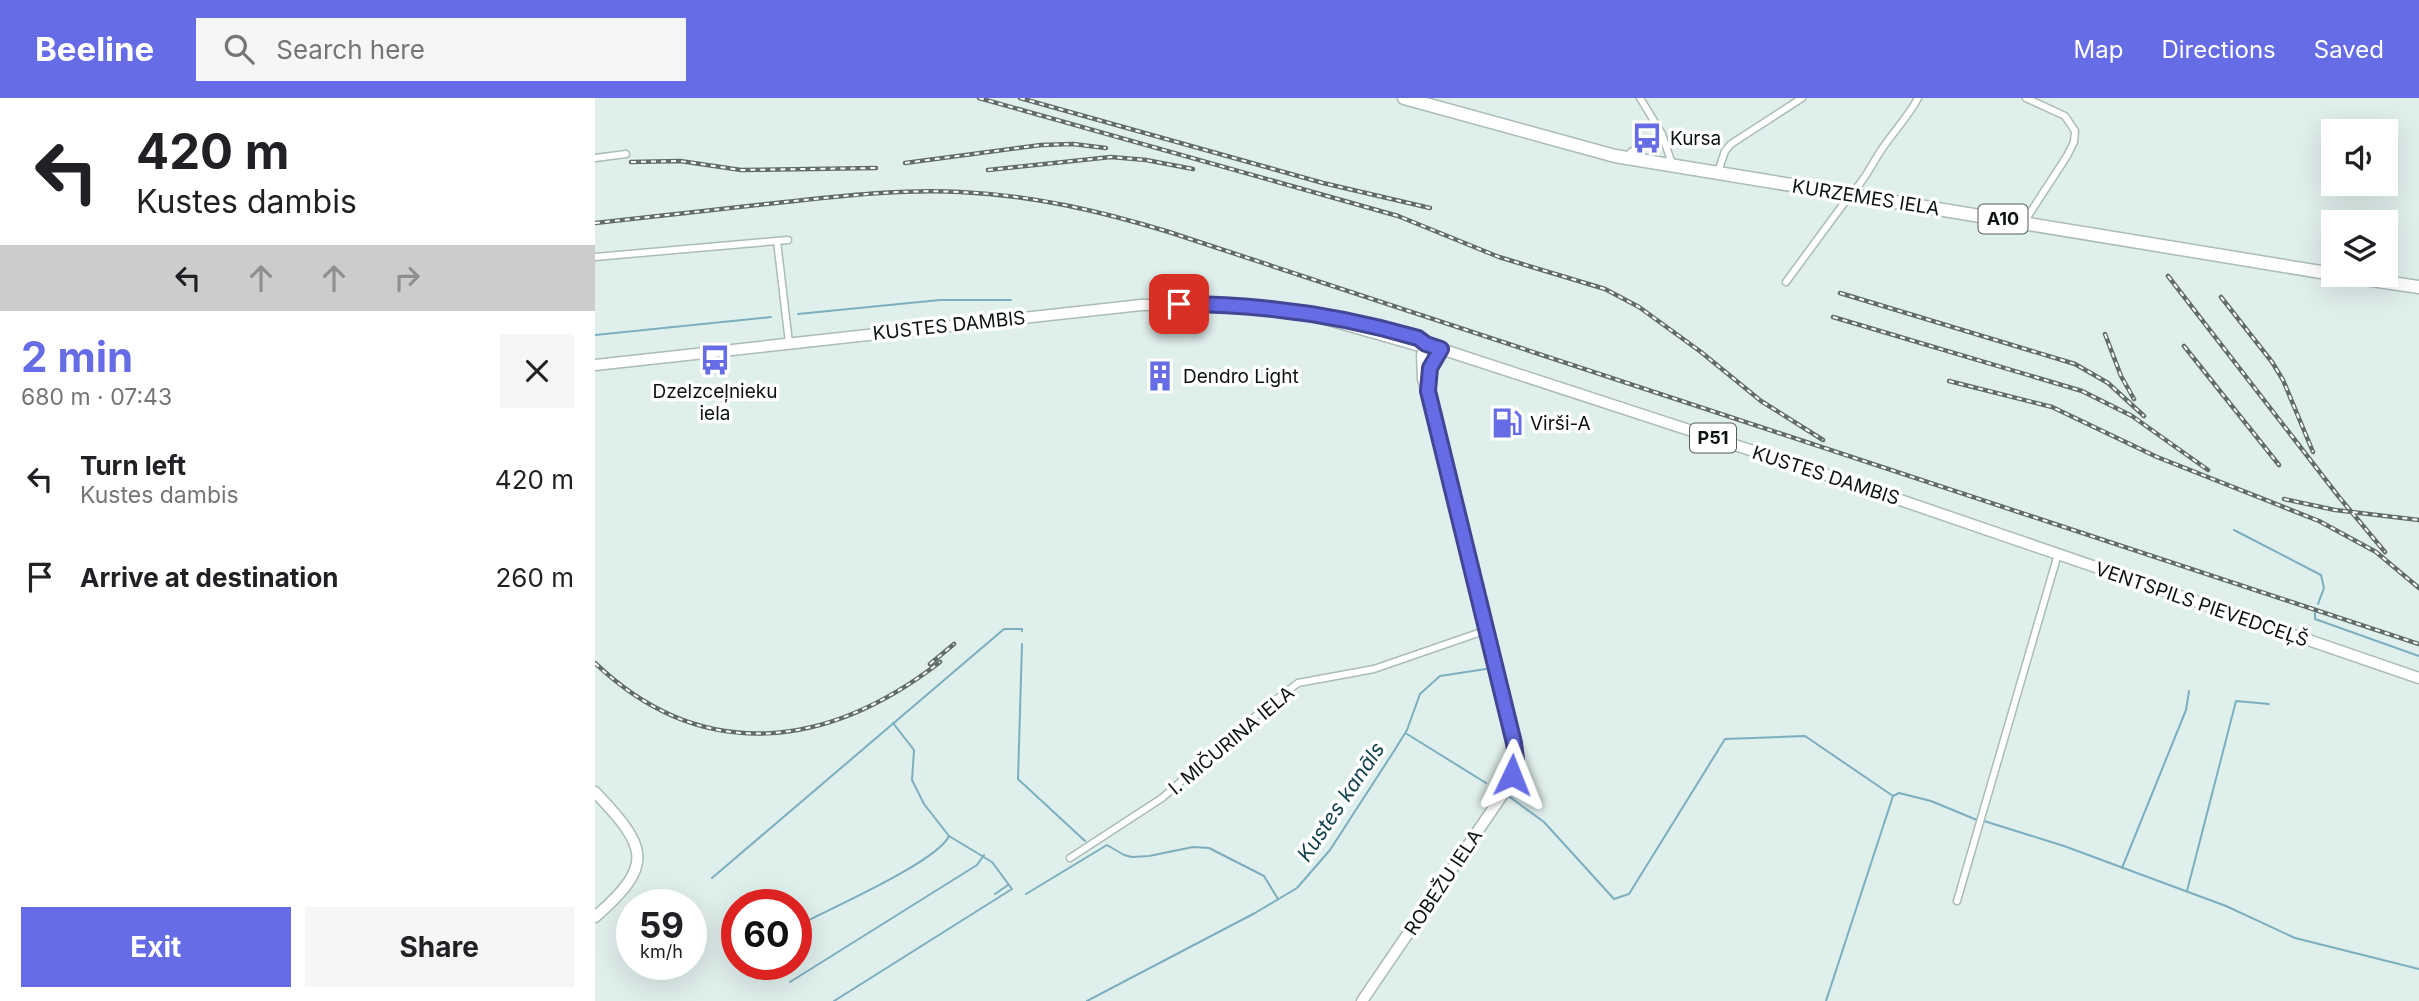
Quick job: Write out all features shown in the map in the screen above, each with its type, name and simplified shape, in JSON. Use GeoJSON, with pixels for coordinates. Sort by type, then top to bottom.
{"type":"FeatureCollection","features":[{"type":"Feature","properties":{"kind":"highway","name":"KURZEMES IELA"},"geometry":{"type":"LineString","coordinates":[[1403,98],[1627,158],[2321,272]]}},
{"type":"Feature","properties":{"kind":"highway","name":"KURZEMES IELA"},"geometry":{"type":"LineString","coordinates":[[2398,284],[2419,287]]}},
{"type":"Feature","properties":{"kind":"main road","name":"KUSTES DAMBIS"},"geometry":{"type":"LineString","coordinates":[[595,365],[1141,305],[1229,305],[1304,313],[1416,345],[1426,344],[1985,529]]}},
{"type":"Feature","properties":{"kind":"main road","name":"ROBEŽU IELA"},"geometry":{"type":"LineString","coordinates":[[1362,1001],[1501,797],[1512,775],[1516,759],[1421,369],[1426,344]]}},
{"type":"Feature","properties":{"kind":"main road","name":"ROBEŽU IELA"},"geometry":{"type":"LineString","coordinates":[[1428,391],[1430,368],[1441,349]]}},
{"type":"Feature","properties":{"kind":"main road","name":"VENTSPILS PIEVEDCEĻŠ"},"geometry":{"type":"LineString","coordinates":[[1985,529],[2419,678]]}},
{"type":"Feature","properties":{"kind":"main road"},"geometry":{"type":"LineString","coordinates":[[595,792],[630,832],[637,849],[633,877],[623,891],[595,917]]}},
{"type":"Feature","properties":{"kind":"street"},"geometry":{"type":"LineString","coordinates":[[1640,98],[1662,134],[1672,166]]}},
{"type":"Feature","properties":{"kind":"street"},"geometry":{"type":"LineString","coordinates":[[1718,172],[1725,151],[1731,144],[1802,98]]}},
{"type":"Feature","properties":{"kind":"street"},"geometry":{"type":"LineString","coordinates":[[1786,282],[1850,195],[1863,184],[1881,150],[1910,113],[1917,98]]}},
{"type":"Feature","properties":{"kind":"street"},"geometry":{"type":"LineString","coordinates":[[2024,222],[2067,156],[2074,142],[2075,131],[2065,116],[2026,98]]}},
{"type":"Feature","properties":{"kind":"street"},"geometry":{"type":"LineString","coordinates":[[1627,158],[1631,152],[1662,134]]}},
{"type":"Feature","properties":{"kind":"street"},"geometry":{"type":"LineString","coordinates":[[595,158],[626,154]]}},
{"type":"Feature","properties":{"kind":"street"},"geometry":{"type":"LineString","coordinates":[[595,257],[788,240]]}},
{"type":"Feature","properties":{"kind":"street"},"geometry":{"type":"LineString","coordinates":[[777,241],[789,343]]}},
{"type":"Feature","properties":{"kind":"street"},"geometry":{"type":"LineString","coordinates":[[1957,901],[2058,554]]}},
{"type":"Feature","properties":{"kind":"street","name":"I. MIČURINA IELA"},"geometry":{"type":"LineString","coordinates":[[1070,858],[1162,798],[1266,707],[1298,683],[1374,669],[1486,630]]}},
{"type":"Feature","properties":{"kind":"waterway"},"geometry":{"type":"LineString","coordinates":[[798,314],[940,300],[1011,300]]}},
{"type":"Feature","properties":{"kind":"waterway"},"geometry":{"type":"LineString","coordinates":[[595,335],[771,317]]}},
{"type":"Feature","properties":{"kind":"waterway"},"geometry":{"type":"LineString","coordinates":[[2234,530],[2321,575],[2324,588],[2318,604]]}},
{"type":"Feature","properties":{"kind":"waterway"},"geometry":{"type":"LineString","coordinates":[[2315,613],[2315,619],[2419,656]]}},
{"type":"Feature","properties":{"kind":"waterway"},"geometry":{"type":"LineString","coordinates":[[712,878],[1004,629],[1022,631]]}},
{"type":"Feature","properties":{"kind":"waterway"},"geometry":{"type":"LineString","coordinates":[[1022,644],[1018,779],[1085,841]]}},
{"type":"Feature","properties":{"kind":"waterway","name":"Kustes kanāls"},"geometry":{"type":"LineString","coordinates":[[1087,1001],[1255,913],[1297,888],[1330,850],[1394,751],[1407,730],[1420,694],[1440,676],[1486,669]]}},
{"type":"Feature","properties":{"kind":"waterway"},"geometry":{"type":"LineString","coordinates":[[2122,868],[2186,710],[2189,691]]}},
{"type":"Feature","properties":{"kind":"waterway"},"geometry":{"type":"LineString","coordinates":[[2187,891],[2236,701],[2269,704]]}},
{"type":"Feature","properties":{"kind":"waterway"},"geometry":{"type":"LineString","coordinates":[[834,1001],[1012,889],[992,862],[949,836],[924,804],[912,780],[914,750],[893,723]]}},
{"type":"Feature","properties":{"kind":"waterway"},"geometry":{"type":"LineString","coordinates":[[1407,734],[1486,783]]}},
{"type":"Feature","properties":{"kind":"waterway"},"geometry":{"type":"LineString","coordinates":[[1507,795],[1544,822],[1614,899],[1629,894],[1725,739],[1805,736],[1893,796]]}},
{"type":"Feature","properties":{"kind":"waterway"},"geometry":{"type":"LineString","coordinates":[[1826,1001],[1893,796],[1899,793],[1931,801],[1977,820]]}},
{"type":"Feature","properties":{"kind":"waterway"},"geometry":{"type":"LineString","coordinates":[[1984,821],[2064,846],[2226,906],[2295,938],[2419,969]]}},
{"type":"Feature","properties":{"kind":"waterway"},"geometry":{"type":"LineString","coordinates":[[812,919],[926,858],[949,836]]}},
{"type":"Feature","properties":{"kind":"waterway"},"geometry":{"type":"LineString","coordinates":[[1026,894],[1107,845],[1132,857],[1193,847],[1209,848],[1264,876],[1278,899]]}},
{"type":"Feature","properties":{"kind":"waterway"},"geometry":{"type":"LineString","coordinates":[[790,982],[977,865],[984,855]]}},
{"type":"Feature","properties":{"kind":"waterway"},"geometry":{"type":"LineString","coordinates":[[995,894],[1008,885]]}},
{"type":"Feature","properties":{"kind":"railway"},"geometry":{"type":"LineString","coordinates":[[979,98],[1398,216],[1499,257],[1605,289],[1639,307],[1701,352],[1761,401],[1823,440]]}},
{"type":"Feature","properties":{"kind":"railway"},"geometry":{"type":"LineString","coordinates":[[1020,98],[1323,183],[1430,208]]}},
{"type":"Feature","properties":{"kind":"railway"},"geometry":{"type":"LineString","coordinates":[[905,163],[1041,145],[1073,144],[1106,148]]}},
{"type":"Feature","properties":{"kind":"railway"},"geometry":{"type":"LineString","coordinates":[[988,170],[1111,157],[1193,169]]}},
{"type":"Feature","properties":{"kind":"railway"},"geometry":{"type":"LineString","coordinates":[[631,162],[680,161],[741,170],[876,168]]}},
{"type":"Feature","properties":{"kind":"railway"},"geometry":{"type":"LineString","coordinates":[[595,223],[829,197],[916,191],[960,192],[1040,200],[1092,211],[1169,232],[2419,644]]}},
{"type":"Feature","properties":{"kind":"railway"},"geometry":{"type":"LineString","coordinates":[[2168,276],[2339,497],[2385,552]]}},
{"type":"Feature","properties":{"kind":"railway"},"geometry":{"type":"LineString","coordinates":[[1840,293],[2075,364],[2108,383],[2144,416]]}},
{"type":"Feature","properties":{"kind":"railway"},"geometry":{"type":"LineString","coordinates":[[2221,297],[2283,380],[2313,452]]}},
{"type":"Feature","properties":{"kind":"railway"},"geometry":{"type":"LineString","coordinates":[[1833,317],[2082,391],[2132,416],[2208,470]]}},
{"type":"Feature","properties":{"kind":"railway"},"geometry":{"type":"LineString","coordinates":[[2105,334],[2121,376],[2134,399]]}},
{"type":"Feature","properties":{"kind":"railway"},"geometry":{"type":"LineString","coordinates":[[2184,346],[2279,465]]}},
{"type":"Feature","properties":{"kind":"railway"},"geometry":{"type":"LineString","coordinates":[[1949,381],[2052,407],[2157,457],[2319,521],[2376,552],[2419,588]]}},
{"type":"Feature","properties":{"kind":"railway"},"geometry":{"type":"LineString","coordinates":[[2284,499],[2335,510],[2419,520]]}},
{"type":"Feature","properties":{"kind":"railway"},"geometry":{"type":"LineString","coordinates":[[930,664],[954,644]]}},
{"type":"Feature","properties":{"kind":"railway"},"geometry":{"type":"LineString","coordinates":[[595,663],[636,696],[679,718],[722,731],[766,733],[811,727],[854,713],[898,691],[940,662]]}},
{"type":"Feature","properties":{"kind":"place","name":"Kursa"},"geometry":{"type":"Point","coordinates":[1647,138]}},
{"type":"Feature","properties":{"kind":"place","name":"Dzelzceļnieku iela"},"geometry":{"type":"Point","coordinates":[715,360]}},
{"type":"Feature","properties":{"kind":"place","name":"Dendro Light"},"geometry":{"type":"Point","coordinates":[1160,376]}},
{"type":"Feature","properties":{"kind":"place","name":"Virši-A"},"geometry":{"type":"Point","coordinates":[1507,423]}},
{"type":"Feature","properties":{"kind":"route"},"geometry":{"type":"LineString","coordinates":[[1179,304],[1238,305],[1329,316],[1418,338],[1441,349],[1430,368],[1428,391],[1514,743],[1516,759],[1512,775]]}}]}
